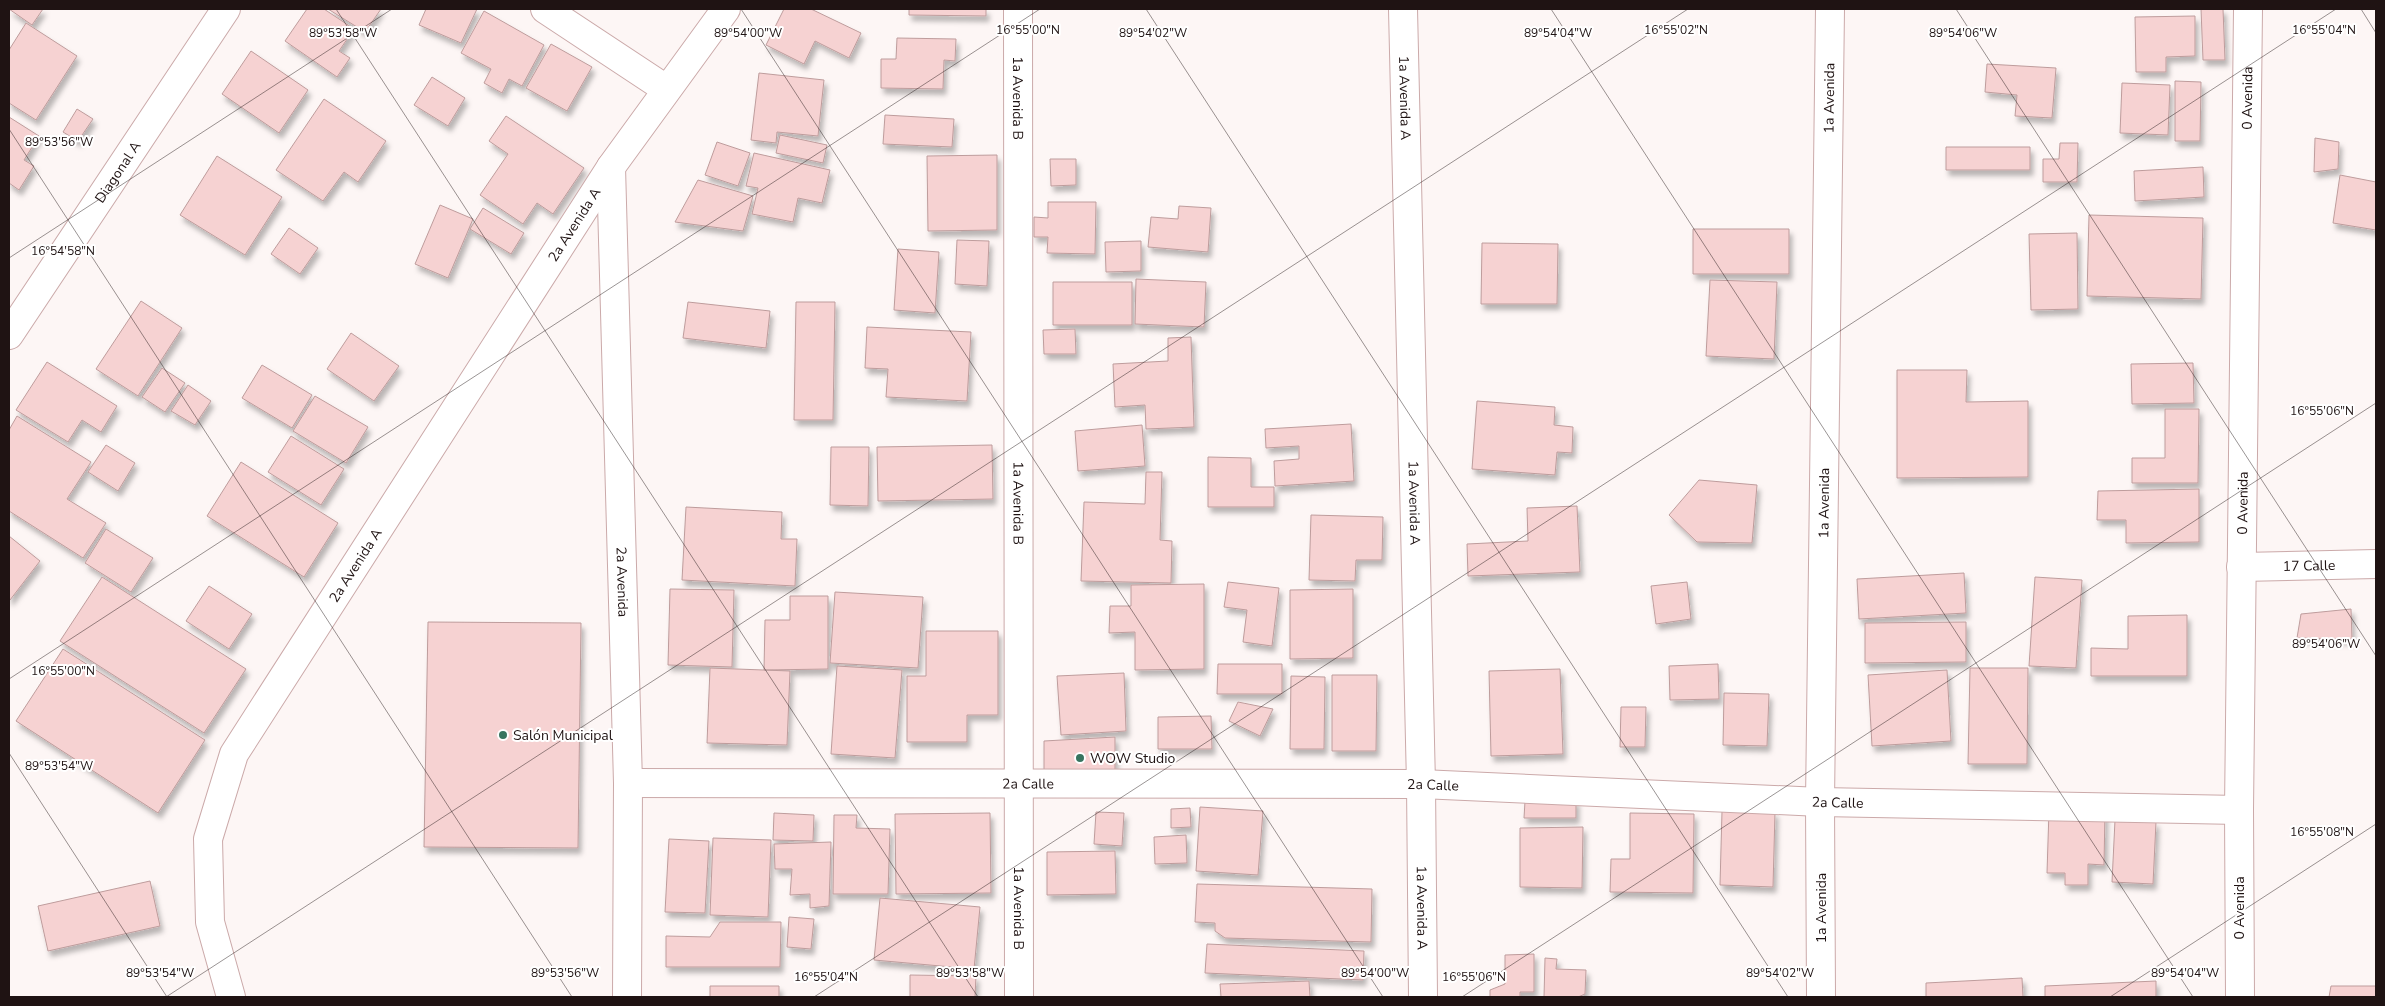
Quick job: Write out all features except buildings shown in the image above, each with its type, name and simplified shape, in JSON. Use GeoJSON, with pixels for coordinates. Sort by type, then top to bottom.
{"type":"FeatureCollection","features":[{"type":"Feature","properties":{"kind":"street","name":"Diagonal A"},"geometry":{"type":"LineString","coordinates":[[9,335],[226,9]]}},
{"type":"Feature","properties":{"kind":"street"},"geometry":{"type":"LineString","coordinates":[[545,9],[666,89]]}},
{"type":"Feature","properties":{"kind":"street","name":"2a Avenida A"},"geometry":{"type":"LineString","coordinates":[[230,997],[210,922],[208,839],[234,754],[611,167],[726,9]]}},
{"type":"Feature","properties":{"kind":"street","name":"1a Avenida B"},"geometry":{"type":"LineString","coordinates":[[1018,9],[1019,997]]}},
{"type":"Feature","properties":{"kind":"street","name":"1a Avenida A"},"geometry":{"type":"LineString","coordinates":[[1403,9],[1421,784],[1423,997]]}},
{"type":"Feature","properties":{"kind":"street","name":"1a Avenida"},"geometry":{"type":"LineString","coordinates":[[1821,997],[1820,802],[1830,9]]}},
{"type":"Feature","properties":{"kind":"street","name":"0 Avenida"},"geometry":{"type":"LineString","coordinates":[[2240,997],[2238,810],[2248,9]]}},
{"type":"Feature","properties":{"kind":"street","name":"2a Avenida"},"geometry":{"type":"LineString","coordinates":[[611,167],[628,783],[627,997]]}},
{"type":"Feature","properties":{"kind":"street","name":"17 Calle"},"geometry":{"type":"LineString","coordinates":[[2241,567],[2376,564]]}},
{"type":"Feature","properties":{"kind":"street","name":"2a Calle"},"geometry":{"type":"LineString","coordinates":[[628,783],[1421,784],[1820,802],[2238,810]]}},
{"type":"Feature","properties":{"kind":"place","name":"Salón Municipal"},"geometry":{"type":"Point","coordinates":[503,735]}},
{"type":"Feature","properties":{"kind":"place","name":"WOW Studio"},"geometry":{"type":"Point","coordinates":[1080,758]}}]}
